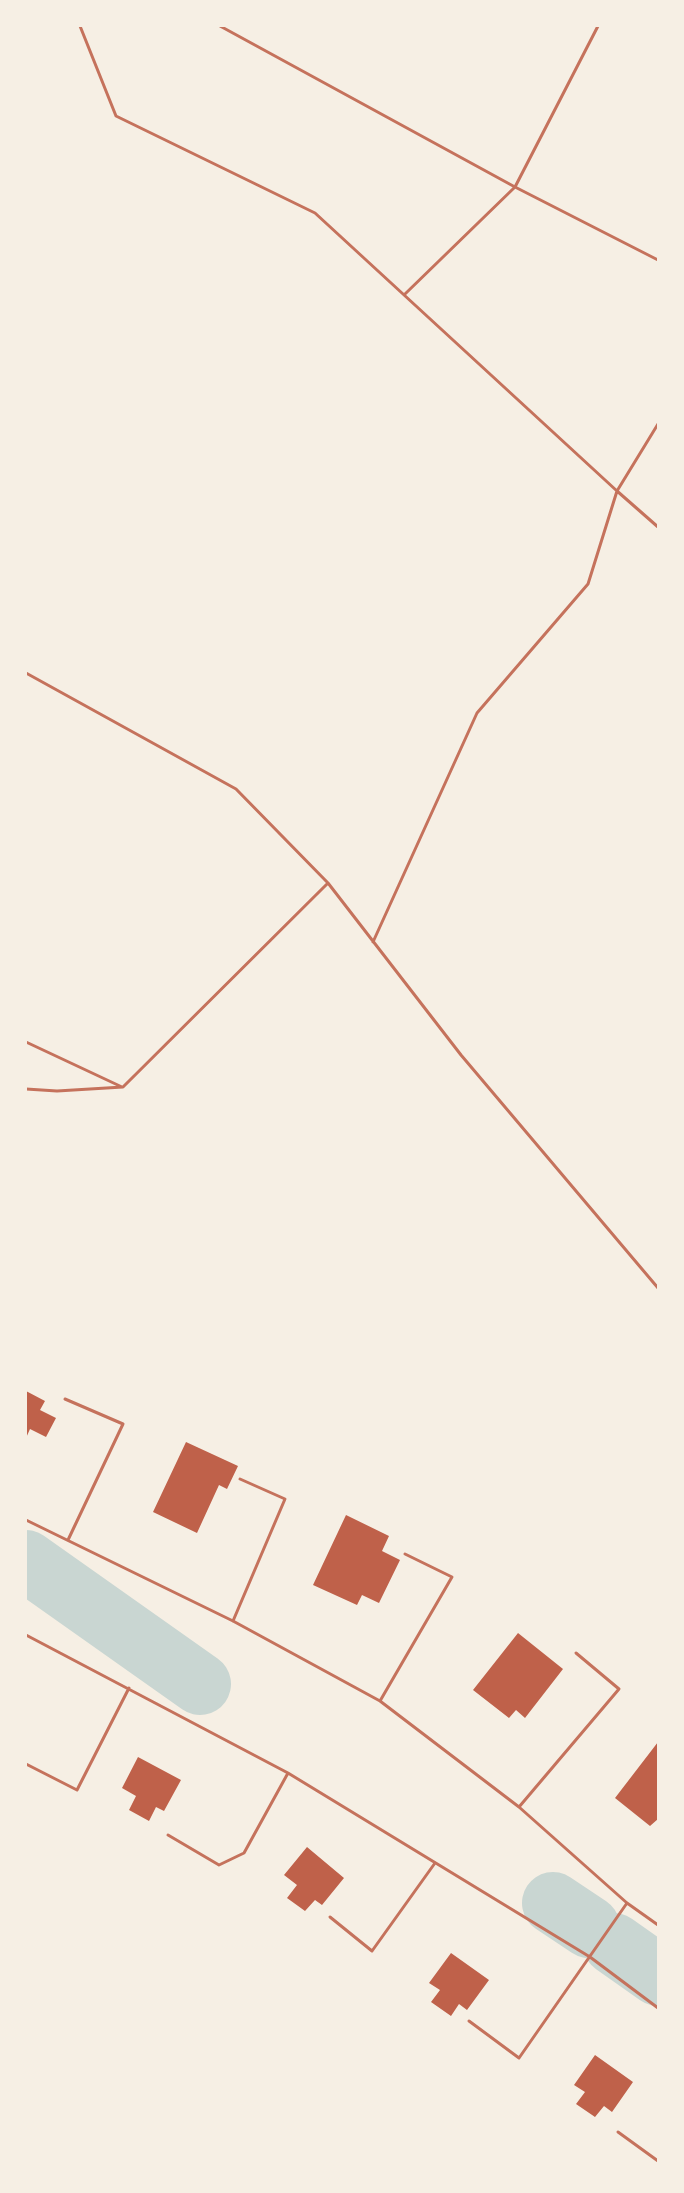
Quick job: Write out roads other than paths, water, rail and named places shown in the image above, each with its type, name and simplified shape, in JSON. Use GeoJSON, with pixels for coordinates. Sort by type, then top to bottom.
{"type":"FeatureCollection","features":[{"type":"Feature","properties":{"kind":"lane"},"geometry":{"type":"LineString","coordinates":[[80,26],[116,116],[315,214],[658,527]]}},
{"type":"Feature","properties":{"kind":"lane"},"geometry":{"type":"LineString","coordinates":[[220,26],[515,187],[658,260]]}},
{"type":"Feature","properties":{"kind":"lane"},"geometry":{"type":"LineString","coordinates":[[404,294],[515,187],[598,26]]}},
{"type":"Feature","properties":{"kind":"lane"},"geometry":{"type":"LineString","coordinates":[[374,942],[477,713],[588,584],[617,491],[658,424]]}},
{"type":"Feature","properties":{"kind":"lane"},"geometry":{"type":"LineString","coordinates":[[26,673],[236,789],[328,883],[461,1055],[658,1288]]}},
{"type":"Feature","properties":{"kind":"lane"},"geometry":{"type":"LineString","coordinates":[[26,1089],[58,1091],[123,1087],[328,883]]}},
{"type":"Feature","properties":{"kind":"lane"},"geometry":{"type":"LineString","coordinates":[[26,1042],[123,1087]]}},
{"type":"Feature","properties":{"kind":"lane"},"geometry":{"type":"LineString","coordinates":[[65,1399],[123,1424],[68,1540]]}},
{"type":"Feature","properties":{"kind":"lane"},"geometry":{"type":"LineString","coordinates":[[233,1621],[285,1499],[240,1479]]}},
{"type":"Feature","properties":{"kind":"lane"},"geometry":{"type":"LineString","coordinates":[[26,1520],[233,1621],[380,1701],[519,1807],[627,1903],[658,1925]]}},
{"type":"Feature","properties":{"kind":"lane"},"geometry":{"type":"LineString","coordinates":[[380,1701],[452,1577],[405,1554]]}},
{"type":"Feature","properties":{"kind":"lane"},"geometry":{"type":"LineString","coordinates":[[26,1635],[288,1773],[590,1957],[658,2008]]}},
{"type":"Feature","properties":{"kind":"lane"},"geometry":{"type":"LineString","coordinates":[[519,1807],[619,1689],[576,1653]]}},
{"type":"Feature","properties":{"kind":"lane"},"geometry":{"type":"LineString","coordinates":[[26,1764],[77,1790],[129,1688]]}},
{"type":"Feature","properties":{"kind":"lane"},"geometry":{"type":"LineString","coordinates":[[168,1835],[219,1865],[244,1853],[288,1773]]}},
{"type":"Feature","properties":{"kind":"lane"},"geometry":{"type":"LineString","coordinates":[[330,1916],[372,1951],[435,1863]]}},
{"type":"Feature","properties":{"kind":"lane"},"geometry":{"type":"LineString","coordinates":[[469,2021],[519,2058],[627,1903]]}},
{"type":"Feature","properties":{"kind":"lane"},"geometry":{"type":"LineString","coordinates":[[618,2132],[658,2161]]}},
{"type":"Feature","properties":{"kind":"waterway"},"geometry":{"type":"LineString","coordinates":[[26,1561],[200,1684]]}},
{"type":"Feature","properties":{"kind":"waterway"},"geometry":{"type":"LineString","coordinates":[[553,1903],[589,1927]]}},
{"type":"Feature","properties":{"kind":"waterway"},"geometry":{"type":"LineString","coordinates":[[614,1944],[658,1975]]}}]}
